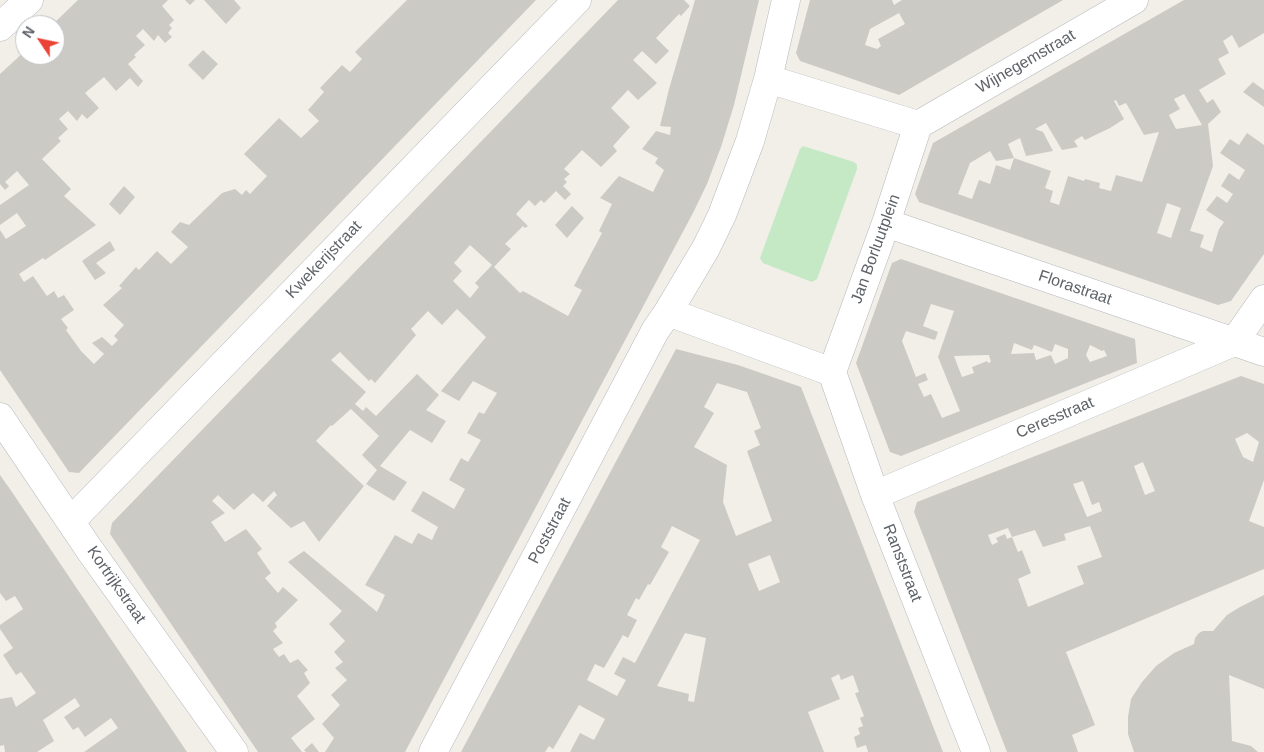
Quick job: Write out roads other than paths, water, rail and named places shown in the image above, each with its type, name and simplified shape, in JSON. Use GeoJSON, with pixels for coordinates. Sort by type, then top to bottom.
{"type":"FeatureCollection","features":[{"type":"Feature","properties":{"kind":"street"},"geometry":{"type":"LineString","coordinates":[[0,27],[29,0]]}},
{"type":"Feature","properties":{"kind":"street","name":"Kwekerijstraat"},"geometry":{"type":"LineString","coordinates":[[71,521],[577,0]]}},
{"type":"Feature","properties":{"kind":"street","name":"Poststraat"},"geometry":{"type":"LineString","coordinates":[[433,752],[655,331],[706,248],[722,216],[750,141],[768,79],[786,0]]}},
{"type":"Feature","properties":{"kind":"street","name":"Wijnegemstraat"},"geometry":{"type":"LineString","coordinates":[[918,125],[1134,0]]}},
{"type":"Feature","properties":{"kind":"street"},"geometry":{"type":"LineString","coordinates":[[768,79],[918,125]]}},
{"type":"Feature","properties":{"kind":"street","name":"Jan Borluutplein"},"geometry":{"type":"LineString","coordinates":[[832,372],[886,223],[918,125]]}},
{"type":"Feature","properties":{"kind":"street","name":"Florastraat"},"geometry":{"type":"LineString","coordinates":[[886,223],[1264,352]]}},
{"type":"Feature","properties":{"kind":"street"},"geometry":{"type":"LineString","coordinates":[[1234,342],[1264,299]]}},
{"type":"Feature","properties":{"kind":"street"},"geometry":{"type":"LineString","coordinates":[[668,312],[832,372]]}},
{"type":"Feature","properties":{"kind":"street","name":"Ceresstraat"},"geometry":{"type":"LineString","coordinates":[[876,494],[1234,342]]}},
{"type":"Feature","properties":{"kind":"street","name":"Ranststraat"},"geometry":{"type":"LineString","coordinates":[[832,372],[876,494],[976,752]]}},
{"type":"Feature","properties":{"kind":"street","name":"Kortrijkstraat"},"geometry":{"type":"LineString","coordinates":[[0,417],[234,752]]}}]}
